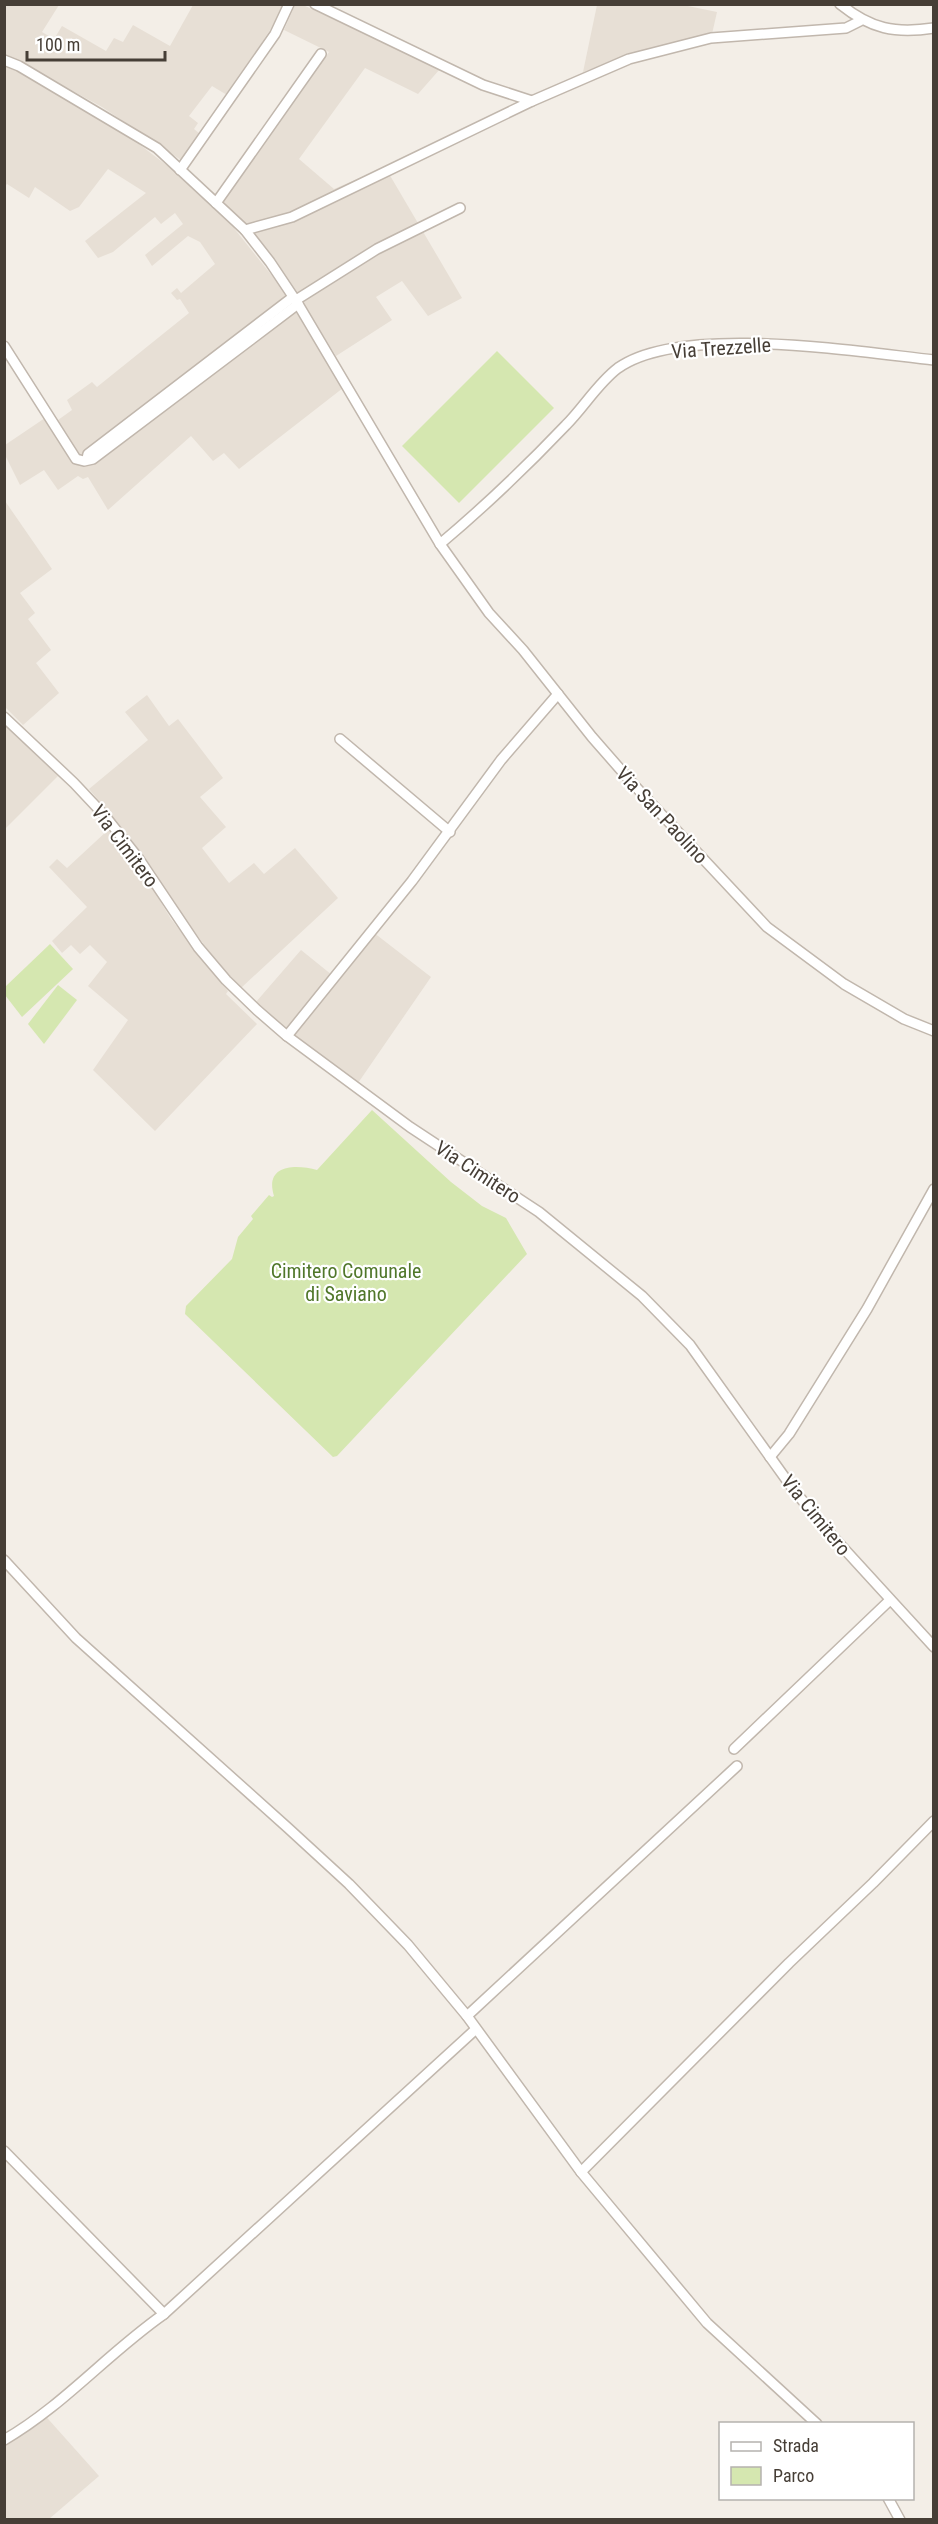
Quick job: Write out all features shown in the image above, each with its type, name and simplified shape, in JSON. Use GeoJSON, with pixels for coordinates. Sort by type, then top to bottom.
{"type":"FeatureCollection","features":[{"type":"Feature","properties":{"kind":"street"},"geometry":{"type":"LineString","coordinates":[[180,170],[276,34],[289,4]]}},
{"type":"Feature","properties":{"kind":"street"},"geometry":{"type":"LineString","coordinates":[[315,4],[483,85],[532,101]]}},
{"type":"Feature","properties":{"kind":"street"},"geometry":{"type":"LineString","coordinates":[[840,4],[860,21],[880,27],[900,30],[933,28]]}},
{"type":"Feature","properties":{"kind":"street"},"geometry":{"type":"LineString","coordinates":[[245,230],[292,217],[532,101],[629,59],[711,38],[846,28],[860,21]]}},
{"type":"Feature","properties":{"kind":"street"},"geometry":{"type":"LineString","coordinates":[[216,203],[321,54]]}},
{"type":"Feature","properties":{"kind":"street","name":"Via San Paolino"},"geometry":{"type":"LineString","coordinates":[[4,60],[19,66],[157,148],[245,230],[296,300],[440,544],[489,613],[523,650],[634,785],[767,927],[844,984],[904,1019],[933,1030]]}},
{"type":"Feature","properties":{"kind":"street"},"geometry":{"type":"LineString","coordinates":[[4,346],[76,459],[84,461],[88,454],[296,300],[376,249],[460,208]]}},
{"type":"Feature","properties":{"kind":"street","name":"Via Trezzelle"},"geometry":{"type":"LineString","coordinates":[[440,544],[519,474],[574,417],[610,374],[636,359],[668,350],[774,343],[933,360]]}},
{"type":"Feature","properties":{"kind":"street"},"geometry":{"type":"LineString","coordinates":[[287,1036],[450,832],[501,760],[558,694]]}},
{"type":"Feature","properties":{"kind":"street","name":"Via Cimitero"},"geometry":{"type":"LineString","coordinates":[[4,717],[74,783],[105,816],[139,859],[198,947],[226,980],[287,1036],[410,1127],[539,1212],[642,1296],[690,1345],[770,1457],[826,1530],[933,1647]]}},
{"type":"Feature","properties":{"kind":"street"},"geometry":{"type":"LineString","coordinates":[[340,739],[450,832]]}},
{"type":"Feature","properties":{"kind":"street"},"geometry":{"type":"LineString","coordinates":[[770,1457],[789,1434],[867,1309],[933,1189]]}},
{"type":"Feature","properties":{"kind":"street"},"geometry":{"type":"LineString","coordinates":[[4,1560],[76,1638],[349,1884],[408,1944],[467,2016],[581,2172],[707,2324],[815,2422]]}},
{"type":"Feature","properties":{"kind":"street"},"geometry":{"type":"LineString","coordinates":[[734,1749],[890,1600]]}},
{"type":"Feature","properties":{"kind":"street"},"geometry":{"type":"LineString","coordinates":[[467,2016],[737,1766]]}},
{"type":"Feature","properties":{"kind":"street"},"geometry":{"type":"LineString","coordinates":[[581,2172],[933,1821]]}},
{"type":"Feature","properties":{"kind":"street"},"geometry":{"type":"LineString","coordinates":[[4,2440],[22,2430],[50,2408],[141,2330],[164,2314],[476,2029]]}},
{"type":"Feature","properties":{"kind":"street"},"geometry":{"type":"LineString","coordinates":[[4,2151],[164,2314]]}},
{"type":"Feature","properties":{"kind":"street"},"geometry":{"type":"LineString","coordinates":[[889,2500],[900,2520]]}},
{"type":"Feature","properties":{"kind":"shaded area"},"geometry":{"type":"Polygon","coordinates":[[[5,5],[59,5],[42,32],[54,39],[62,26],[106,51],[114,38],[123,42],[133,25],[170,46],[193,5],[282,5],[274,24],[227,95],[212,86],[189,116],[198,123],[194,129],[200,134],[181,160],[102,107],[5,56],[5,5]]]}},
{"type":"Feature","properties":{"kind":"shaded area"},"geometry":{"type":"Polygon","coordinates":[[[295,5],[303,5],[440,69],[418,94],[365,68],[299,159],[334,189],[385,167],[462,298],[428,316],[402,281],[376,297],[392,320],[336,356],[275,259],[223,201],[329,52],[284,30],[295,5]]]}},
{"type":"Feature","properties":{"kind":"shaded area"},"geometry":{"type":"Polygon","coordinates":[[[597,5],[683,5],[717,12],[712,34],[635,53],[583,72],[597,5]]]}},
{"type":"Feature","properties":{"kind":"shaded area"},"geometry":{"type":"Polygon","coordinates":[[[5,66],[34,79],[131,138],[169,167],[233,227],[281,287],[343,388],[239,469],[224,453],[213,461],[191,436],[108,510],[88,477],[83,479],[78,476],[58,490],[44,470],[20,485],[5,455],[5,445],[45,418],[50,410],[58,420],[72,410],[67,400],[92,382],[97,387],[189,313],[180,299],[177,300],[171,293],[177,288],[181,293],[215,264],[200,242],[188,236],[152,266],[145,255],[183,224],[175,213],[161,224],[155,217],[113,252],[98,258],[85,241],[146,193],[108,169],[79,207],[70,211],[35,187],[29,198],[7,184],[5,186],[5,66]]]}},
{"type":"Feature","properties":{"kind":"shaded area"},"geometry":{"type":"Polygon","coordinates":[[[5,501],[52,569],[20,593],[35,613],[28,619],[51,650],[36,663],[59,693],[23,725],[5,707],[5,501]]]}},
{"type":"Feature","properties":{"kind":"shaded area"},"geometry":{"type":"Polygon","coordinates":[[[147,695],[169,726],[178,719],[223,778],[200,797],[226,827],[202,848],[229,883],[254,863],[264,874],[295,848],[338,898],[241,988],[214,958],[127,834],[89,789],[148,740],[125,712],[147,695]]]}},
{"type":"Feature","properties":{"kind":"shaded area"},"geometry":{"type":"Polygon","coordinates":[[[5,725],[58,776],[4,829],[5,725]]]}},
{"type":"Feature","properties":{"kind":"shaded area"},"geometry":{"type":"Polygon","coordinates":[[[108,830],[134,858],[171,919],[228,991],[226,994],[257,1024],[155,1131],[93,1070],[128,1020],[88,986],[107,962],[90,945],[80,954],[71,945],[62,953],[52,941],[87,907],[49,867],[57,859],[67,868],[108,830]]]}},
{"type":"Feature","properties":{"kind":"shaded area"},"geometry":{"type":"Polygon","coordinates":[[[369,929],[431,977],[358,1083],[287,1029],[256,1002],[301,950],[332,975],[369,929]]]}},
{"type":"Feature","properties":{"kind":"shaded area"},"geometry":{"type":"Polygon","coordinates":[[[41,2411],[99,2476],[49,2519],[5,2520],[5,2436],[41,2411]]]}},
{"type":"Feature","properties":{"kind":"green space"},"geometry":{"type":"Polygon","coordinates":[[[497,351],[554,408],[459,503],[402,446],[497,351]]]}},
{"type":"Feature","properties":{"kind":"green space"},"geometry":{"type":"Polygon","coordinates":[[[50,944],[73,969],[22,1017],[5,995],[5,987],[50,944]]]}},
{"type":"Feature","properties":{"kind":"green space"},"geometry":{"type":"Polygon","coordinates":[[[58,985],[77,1000],[44,1044],[28,1024],[58,985]]]}},
{"type":"Feature","properties":{"kind":"green space","name":"Cimitero Comunale di Saviano"},"geometry":{"type":"Polygon","coordinates":[[[372,1110],[451,1182],[482,1206],[506,1218],[527,1254],[337,1456],[333,1457],[185,1314],[186,1306],[232,1259],[238,1237],[253,1219],[251,1216],[269,1195],[274,1196],[272,1185],[278,1172],[292,1167],[317,1170],[372,1110]]]}}]}
